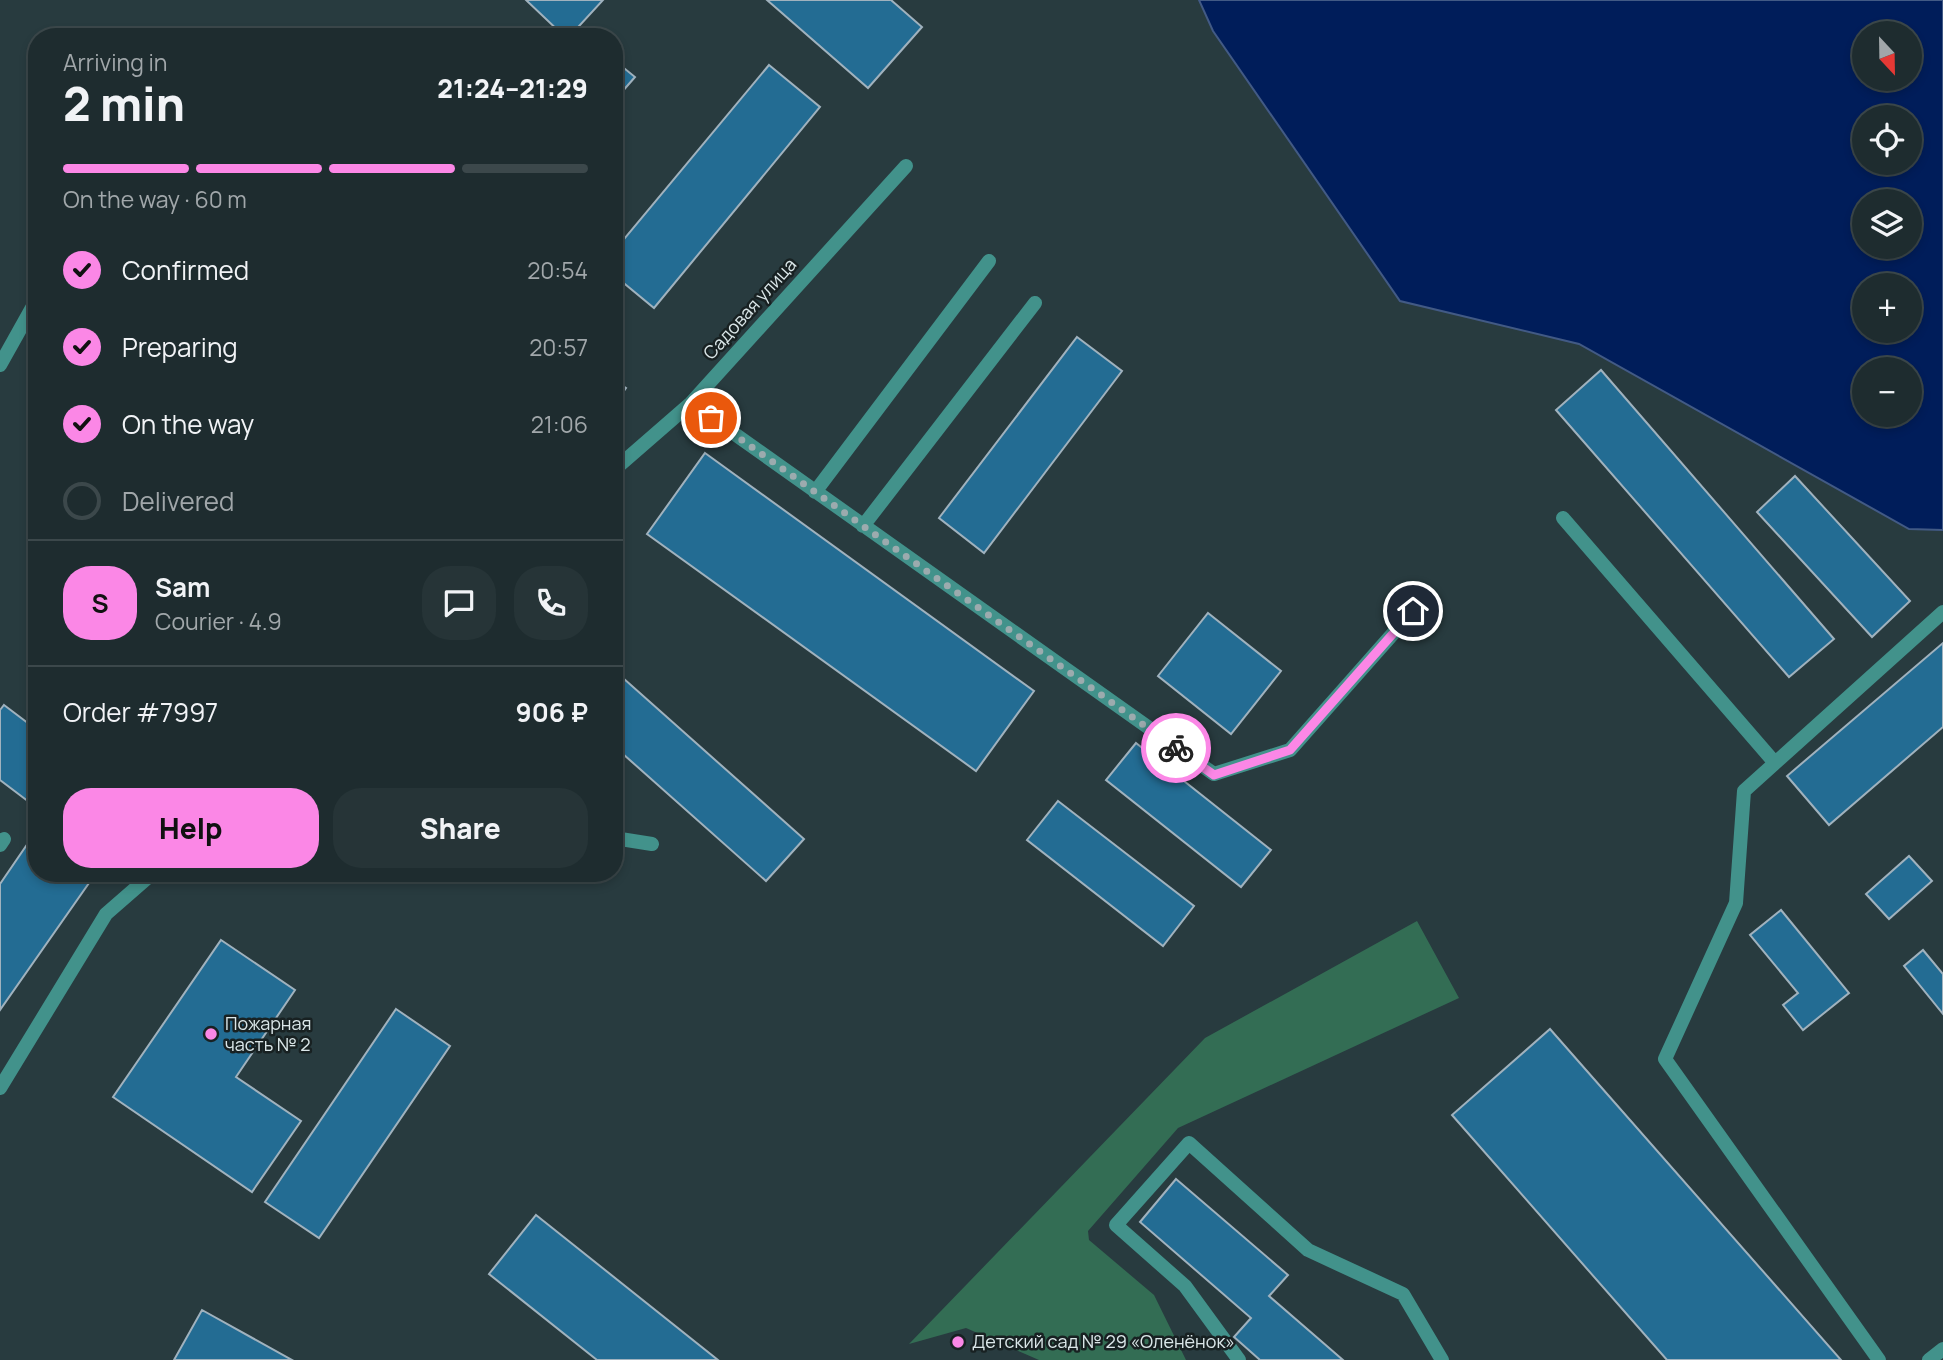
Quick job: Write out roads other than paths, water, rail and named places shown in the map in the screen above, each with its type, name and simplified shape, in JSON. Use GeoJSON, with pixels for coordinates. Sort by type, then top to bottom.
{"type":"FeatureCollection","features":[{"type":"Feature","properties":{"kind":"street","name":"Садовая улица"},"geometry":{"type":"LineString","coordinates":[[623,462],[691,403],[906,166]]}},
{"type":"Feature","properties":{"kind":"street"},"geometry":{"type":"LineString","coordinates":[[815,492],[989,261]]}},
{"type":"Feature","properties":{"kind":"street"},"geometry":{"type":"LineString","coordinates":[[863,526],[1035,303]]}},
{"type":"Feature","properties":{"kind":"street"},"geometry":{"type":"LineString","coordinates":[[0,365],[28,315]]}},
{"type":"Feature","properties":{"kind":"street"},"geometry":{"type":"LineString","coordinates":[[691,403],[1214,775],[1290,750],[1413,611]]}},
{"type":"Feature","properties":{"kind":"street"},"geometry":{"type":"LineString","coordinates":[[1563,518],[1775,763]]}},
{"type":"Feature","properties":{"kind":"street"},"geometry":{"type":"LineString","coordinates":[[1879,1360],[1665,1059],[1736,903],[1744,791],[1943,612]]}},
{"type":"Feature","properties":{"kind":"street"},"geometry":{"type":"LineString","coordinates":[[623,840],[652,845]]}},
{"type":"Feature","properties":{"kind":"street"},"geometry":{"type":"LineString","coordinates":[[0,1088],[106,914],[142,882]]}},
{"type":"Feature","properties":{"kind":"street"},"geometry":{"type":"LineString","coordinates":[[1239,1360],[1185,1286],[1116,1225],[1189,1143],[1308,1250],[1403,1294],[1443,1360]]}},
{"type":"Feature","properties":{"kind":"street"},"geometry":{"type":"LineString","coordinates":[[1929,1360],[1943,1349]]}},
{"type":"Feature","properties":{"kind":"water"},"geometry":{"type":"Polygon","coordinates":[[[1199,0],[1943,0],[1943,530],[1909,529],[1579,344],[1400,301],[1213,31],[1199,0]]]}},
{"type":"Feature","properties":{"kind":"place","name":"Пожарная часть № 2"},"geometry":{"type":"Point","coordinates":[211,1034]}},
{"type":"Feature","properties":{"kind":"place","name":"Детский сад № 29 «Оленёнок»"},"geometry":{"type":"Point","coordinates":[958,1342]}}]}
